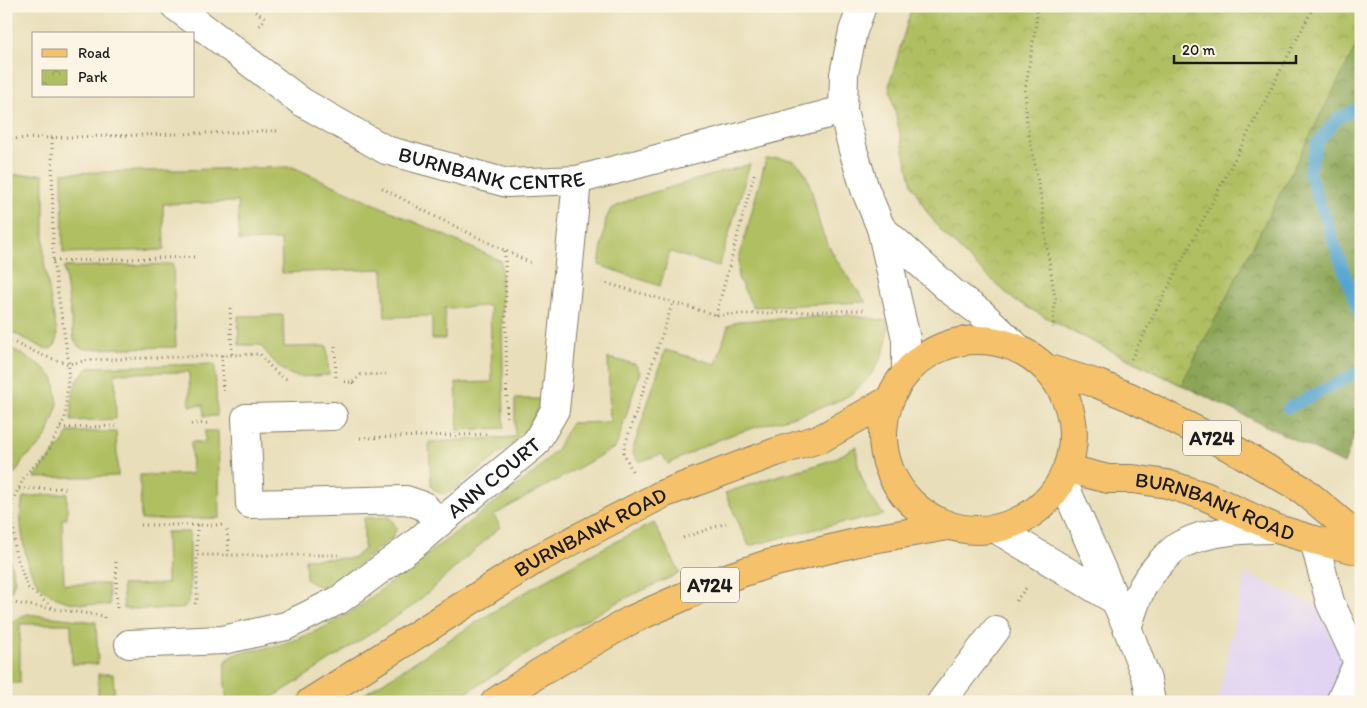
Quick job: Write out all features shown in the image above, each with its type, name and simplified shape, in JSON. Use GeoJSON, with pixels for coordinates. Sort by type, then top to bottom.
{"type":"FeatureCollection","features":[{"type":"Feature","properties":{"kind":"main road","name":"A724"},"geometry":{"type":"LineString","coordinates":[[982,340],[1000,342],[1019,349],[1033,357],[1046,368],[1058,382],[1066,398],[1071,415],[1073,434],[1066,476],[1047,501],[1032,514],[996,529],[966,529],[948,526],[930,518],[915,507],[901,492],[891,476],[885,458],[882,438],[884,419],[889,400],[896,385],[906,371],[922,358],[941,347],[961,341],[982,340]]}},
{"type":"Feature","properties":{"kind":"main road","name":"BURNBANK ROAD"},"geometry":{"type":"LineString","coordinates":[[1046,368],[1098,384],[1130,397],[1237,451],[1303,490],[1361,539]]}},
{"type":"Feature","properties":{"kind":"main road","name":"BURNBANK ROAD"},"geometry":{"type":"LineString","coordinates":[[310,702],[535,560],[663,494],[776,452],[822,438],[889,400]]}},
{"type":"Feature","properties":{"kind":"main road","name":"BURNBANK ROAD"},"geometry":{"type":"LineString","coordinates":[[1066,476],[1133,479],[1167,484],[1205,496],[1277,529],[1314,540],[1361,550]]}},
{"type":"Feature","properties":{"kind":"main road","name":"A724"},"geometry":{"type":"LineString","coordinates":[[495,702],[538,673],[631,620],[723,579],[768,564],[867,540],[948,526]]}},
{"type":"Feature","properties":{"kind":"street","name":"BURNBANK CENTRE"},"geometry":{"type":"LineString","coordinates":[[175,6],[302,102],[386,150],[507,182],[577,180],[843,110]]}},
{"type":"Feature","properties":{"kind":"street"},"geometry":{"type":"LineString","coordinates":[[862,6],[853,31],[844,74],[843,110],[862,182],[881,228],[906,339],[906,371]]}},
{"type":"Feature","properties":{"kind":"street","name":"ANN COURT"},"geometry":{"type":"LineString","coordinates":[[333,416],[246,418],[250,504],[406,500],[424,506],[440,522],[535,444],[555,410],[577,180]]}},
{"type":"Feature","properties":{"kind":"street"},"geometry":{"type":"LineString","coordinates":[[881,228],[951,291],[981,312],[1019,349]]}},
{"type":"Feature","properties":{"kind":"street"},"geometry":{"type":"LineString","coordinates":[[1066,476],[1127,626],[1147,680],[1151,702]]}},
{"type":"Feature","properties":{"kind":"street"},"geometry":{"type":"LineString","coordinates":[[130,644],[223,640],[286,626],[339,600],[416,543],[440,522]]}},
{"type":"Feature","properties":{"kind":"street"},"geometry":{"type":"LineString","coordinates":[[996,529],[1116,600]]}},
{"type":"Feature","properties":{"kind":"street"},"geometry":{"type":"LineString","coordinates":[[1127,626],[1140,591],[1151,573],[1180,544],[1213,534],[1244,529],[1277,529]]}},
{"type":"Feature","properties":{"kind":"street"},"geometry":{"type":"LineString","coordinates":[[1314,540],[1330,602],[1358,662],[1340,702]]}},
{"type":"Feature","properties":{"kind":"street"},"geometry":{"type":"LineString","coordinates":[[941,702],[996,630]]}},
{"type":"Feature","properties":{"kind":"path"},"geometry":{"type":"LineString","coordinates":[[1037,6],[1026,90],[1027,124],[1042,202],[1055,298],[1053,328]]}},
{"type":"Feature","properties":{"kind":"path"},"geometry":{"type":"LineString","coordinates":[[1128,364],[1314,6]]}},
{"type":"Feature","properties":{"kind":"path"},"geometry":{"type":"LineString","coordinates":[[6,139],[276,130]]}},
{"type":"Feature","properties":{"kind":"path"},"geometry":{"type":"LineString","coordinates":[[716,315],[756,165],[746,137]]}},
{"type":"Feature","properties":{"kind":"path"},"geometry":{"type":"LineString","coordinates":[[52,138],[53,261],[69,364],[65,418],[47,453],[25,475],[12,502],[15,551],[27,587],[54,609]]}},
{"type":"Feature","properties":{"kind":"path"},"geometry":{"type":"LineString","coordinates":[[505,251],[507,424]]}},
{"type":"Feature","properties":{"kind":"path"},"geometry":{"type":"LineString","coordinates":[[53,261],[196,257]]}},
{"type":"Feature","properties":{"kind":"path"},"geometry":{"type":"LineString","coordinates":[[633,473],[623,451],[674,302]]}},
{"type":"Feature","properties":{"kind":"path"},"geometry":{"type":"LineString","coordinates":[[230,308],[232,354]]}},
{"type":"Feature","properties":{"kind":"path"},"geometry":{"type":"LineString","coordinates":[[6,338],[44,356],[69,364],[89,360],[260,354],[271,369],[282,378],[296,383]]}},
{"type":"Feature","properties":{"kind":"path"},"geometry":{"type":"LineString","coordinates":[[335,346],[336,382],[353,382],[361,375],[386,374]]}},
{"type":"Feature","properties":{"kind":"path"},"geometry":{"type":"LineString","coordinates":[[353,382],[353,390]]}},
{"type":"Feature","properties":{"kind":"path"},"geometry":{"type":"LineString","coordinates":[[191,424],[216,423]]}},
{"type":"Feature","properties":{"kind":"path"},"geometry":{"type":"LineString","coordinates":[[60,428],[116,426]]}},
{"type":"Feature","properties":{"kind":"path"},"geometry":{"type":"LineString","coordinates":[[355,438],[497,434]]}},
{"type":"Feature","properties":{"kind":"path"},"geometry":{"type":"LineString","coordinates":[[19,489],[67,488]]}},
{"type":"Feature","properties":{"kind":"path"},"geometry":{"type":"LineString","coordinates":[[6,498],[12,502]]}},
{"type":"Feature","properties":{"kind":"path"},"geometry":{"type":"LineString","coordinates":[[683,538],[726,523]]}},
{"type":"Feature","properties":{"kind":"path"},"geometry":{"type":"LineString","coordinates":[[141,525],[227,525]]}},
{"type":"Feature","properties":{"kind":"path"},"geometry":{"type":"LineString","coordinates":[[194,607],[197,601],[197,525]]}},
{"type":"Feature","properties":{"kind":"path"},"geometry":{"type":"LineString","coordinates":[[197,555],[342,555]]}},
{"type":"Feature","properties":{"kind":"path"},"geometry":{"type":"LineString","coordinates":[[6,602],[104,616],[117,616],[116,562]]}},
{"type":"Feature","properties":{"kind":"path"},"geometry":{"type":"LineString","coordinates":[[104,616],[104,625]]}},
{"type":"Feature","properties":{"kind":"shaded area"},"geometry":{"type":"Polygon","coordinates":[[[1246,574],[1361,626],[1361,702],[1217,702],[1246,574]]]}},
{"type":"Feature","properties":{"kind":"green space"},"geometry":{"type":"Polygon","coordinates":[[[912,6],[1361,6],[1361,37],[1181,385],[1073,332],[1014,300],[941,231],[927,212],[912,185],[889,86],[912,6]]]}},
{"type":"Feature","properties":{"kind":"green space"},"geometry":{"type":"Polygon","coordinates":[[[1361,6],[1361,416],[1344,464],[1073,332],[1361,6]]]}},
{"type":"Feature","properties":{"kind":"green space"},"geometry":{"type":"Polygon","coordinates":[[[778,158],[794,162],[804,171],[827,243],[866,302],[753,307],[738,278],[739,259],[766,159],[778,158]]]}},
{"type":"Feature","properties":{"kind":"green space"},"geometry":{"type":"Polygon","coordinates":[[[750,164],[719,267],[670,252],[660,286],[599,265],[606,219],[611,209],[631,199],[750,164]]]}},
{"type":"Feature","properties":{"kind":"green space"},"geometry":{"type":"Polygon","coordinates":[[[293,167],[501,261],[504,428],[458,430],[456,383],[492,382],[490,306],[445,308],[445,339],[432,339],[432,316],[385,317],[383,269],[282,273],[281,240],[239,241],[238,202],[163,204],[164,250],[63,253],[62,173],[293,167]]]}},
{"type":"Feature","properties":{"kind":"green space"},"geometry":{"type":"Polygon","coordinates":[[[44,174],[44,262],[57,334],[56,344],[51,349],[43,348],[6,329],[6,175],[44,174]]]}},
{"type":"Feature","properties":{"kind":"green space"},"geometry":{"type":"Polygon","coordinates":[[[173,264],[176,347],[85,349],[79,347],[74,339],[64,267],[173,264]]]}},
{"type":"Feature","properties":{"kind":"green space"},"geometry":{"type":"Polygon","coordinates":[[[283,315],[284,347],[327,346],[329,375],[304,377],[291,375],[276,364],[260,345],[239,345],[238,316],[283,315]]]}},
{"type":"Feature","properties":{"kind":"green space"},"geometry":{"type":"Polygon","coordinates":[[[848,315],[887,321],[887,332],[886,343],[877,365],[864,383],[846,397],[814,410],[725,437],[668,464],[662,454],[639,462],[632,452],[665,350],[716,364],[728,326],[738,321],[848,315]]]}},
{"type":"Feature","properties":{"kind":"green space"},"geometry":{"type":"Polygon","coordinates":[[[6,345],[43,367],[54,379],[58,404],[48,434],[40,445],[22,461],[17,471],[6,481],[6,345]]]}},
{"type":"Feature","properties":{"kind":"green space"},"geometry":{"type":"Polygon","coordinates":[[[608,358],[635,364],[640,372],[616,447],[494,515],[500,527],[414,605],[297,682],[265,702],[227,702],[225,668],[230,657],[303,637],[346,615],[535,472],[557,449],[571,423],[610,422],[608,358]]]}},
{"type":"Feature","properties":{"kind":"green space"},"geometry":{"type":"Polygon","coordinates":[[[215,364],[217,416],[204,416],[203,405],[190,406],[189,372],[115,373],[116,419],[71,421],[76,384],[79,377],[91,367],[215,364]]]}},
{"type":"Feature","properties":{"kind":"green space"},"geometry":{"type":"Polygon","coordinates":[[[515,399],[542,399],[532,422],[523,435],[451,492],[440,493],[431,487],[429,442],[515,437],[515,399]]]}},
{"type":"Feature","properties":{"kind":"green space"},"geometry":{"type":"Polygon","coordinates":[[[205,431],[218,431],[220,518],[141,520],[140,475],[192,474],[191,442],[205,442],[205,431]]]}},
{"type":"Feature","properties":{"kind":"green space"},"geometry":{"type":"Polygon","coordinates":[[[68,432],[116,432],[118,476],[34,478],[64,441],[68,432]]]}},
{"type":"Feature","properties":{"kind":"green space"},"geometry":{"type":"Polygon","coordinates":[[[857,446],[860,474],[868,491],[884,515],[835,524],[749,546],[725,493],[834,459],[857,446]]]}},
{"type":"Feature","properties":{"kind":"green space"},"geometry":{"type":"Polygon","coordinates":[[[67,493],[67,519],[62,519],[64,584],[108,584],[110,605],[64,601],[52,596],[34,578],[28,564],[21,528],[23,497],[67,493]]]}},
{"type":"Feature","properties":{"kind":"green space"},"geometry":{"type":"Polygon","coordinates":[[[364,518],[390,518],[397,528],[392,538],[338,581],[326,586],[318,586],[306,579],[305,559],[354,558],[364,549],[364,518]]]}},
{"type":"Feature","properties":{"kind":"green space"},"geometry":{"type":"Polygon","coordinates":[[[654,523],[680,573],[624,599],[549,640],[452,702],[352,702],[539,584],[577,562],[654,523]]]}},
{"type":"Feature","properties":{"kind":"green space"},"geometry":{"type":"Polygon","coordinates":[[[6,532],[15,580],[11,592],[6,592],[6,532]]]}},
{"type":"Feature","properties":{"kind":"green space"},"geometry":{"type":"Polygon","coordinates":[[[166,532],[190,532],[190,597],[187,603],[179,609],[124,609],[122,585],[167,584],[166,532]]]}},
{"type":"Feature","properties":{"kind":"green space"},"geometry":{"type":"Polygon","coordinates":[[[27,614],[96,622],[98,664],[72,664],[71,624],[20,624],[20,683],[6,683],[6,625],[27,614]]]}},
{"type":"Feature","properties":{"kind":"green space"},"geometry":{"type":"Polygon","coordinates":[[[98,674],[113,674],[115,702],[98,702],[98,674]]]}},
{"type":"Feature","properties":{"kind":"waterway"},"geometry":{"type":"LineString","coordinates":[[1361,107],[1338,118],[1317,143],[1309,172],[1361,319]]}},
{"type":"Feature","properties":{"kind":"waterway"},"geometry":{"type":"LineString","coordinates":[[1288,408],[1361,371]]}}]}
